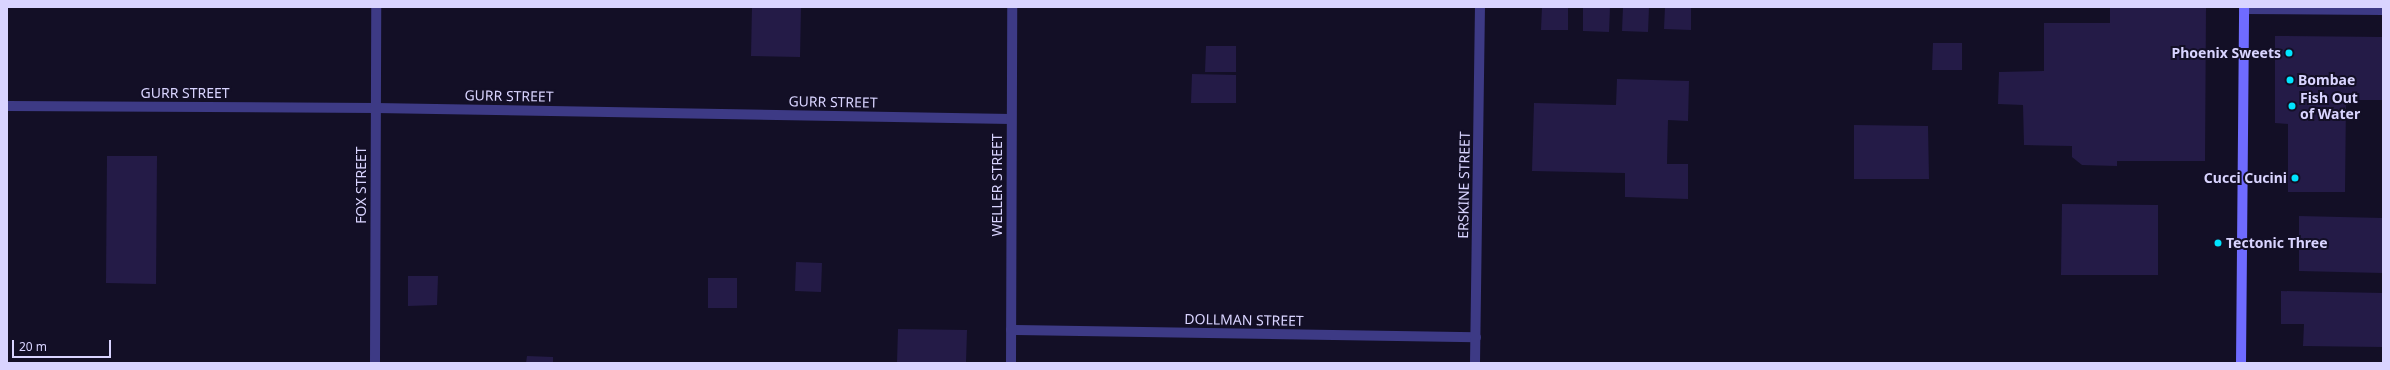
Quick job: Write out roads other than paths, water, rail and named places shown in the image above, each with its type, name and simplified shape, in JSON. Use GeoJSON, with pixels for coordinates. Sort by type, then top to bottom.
{"type":"FeatureCollection","features":[{"type":"Feature","properties":{"kind":"main road"},"geometry":{"type":"LineString","coordinates":[[2241,363],[2244,8]]}},
{"type":"Feature","properties":{"kind":"street","name":"FOX STREET"},"geometry":{"type":"LineString","coordinates":[[375,363],[376,7]]}},
{"type":"Feature","properties":{"kind":"street","name":"WELLER STREET"},"geometry":{"type":"LineString","coordinates":[[1011,363],[1012,7]]}},
{"type":"Feature","properties":{"kind":"street","name":"ERSKINE STREET"},"geometry":{"type":"LineString","coordinates":[[1475,363],[1480,7]]}},
{"type":"Feature","properties":{"kind":"street"},"geometry":{"type":"LineString","coordinates":[[2244,8],[2383,10]]}},
{"type":"Feature","properties":{"kind":"street","name":"GURR STREET"},"geometry":{"type":"LineString","coordinates":[[7,106],[376,108],[1011,119]]}},
{"type":"Feature","properties":{"kind":"street","name":"DOLLMAN STREET"},"geometry":{"type":"LineString","coordinates":[[1011,330],[1476,337]]}},
{"type":"Feature","properties":{"kind":"place","name":"Phoenix Sweets"},"geometry":{"type":"Point","coordinates":[2289,53]}},
{"type":"Feature","properties":{"kind":"place","name":"Bombae"},"geometry":{"type":"Point","coordinates":[2290,80]}},
{"type":"Feature","properties":{"kind":"place","name":"Fish Out of Water"},"geometry":{"type":"Point","coordinates":[2292,106]}},
{"type":"Feature","properties":{"kind":"place","name":"Cucci Cucini"},"geometry":{"type":"Point","coordinates":[2295,178]}},
{"type":"Feature","properties":{"kind":"place","name":"Tectonic Three"},"geometry":{"type":"Point","coordinates":[2218,243]}}]}
